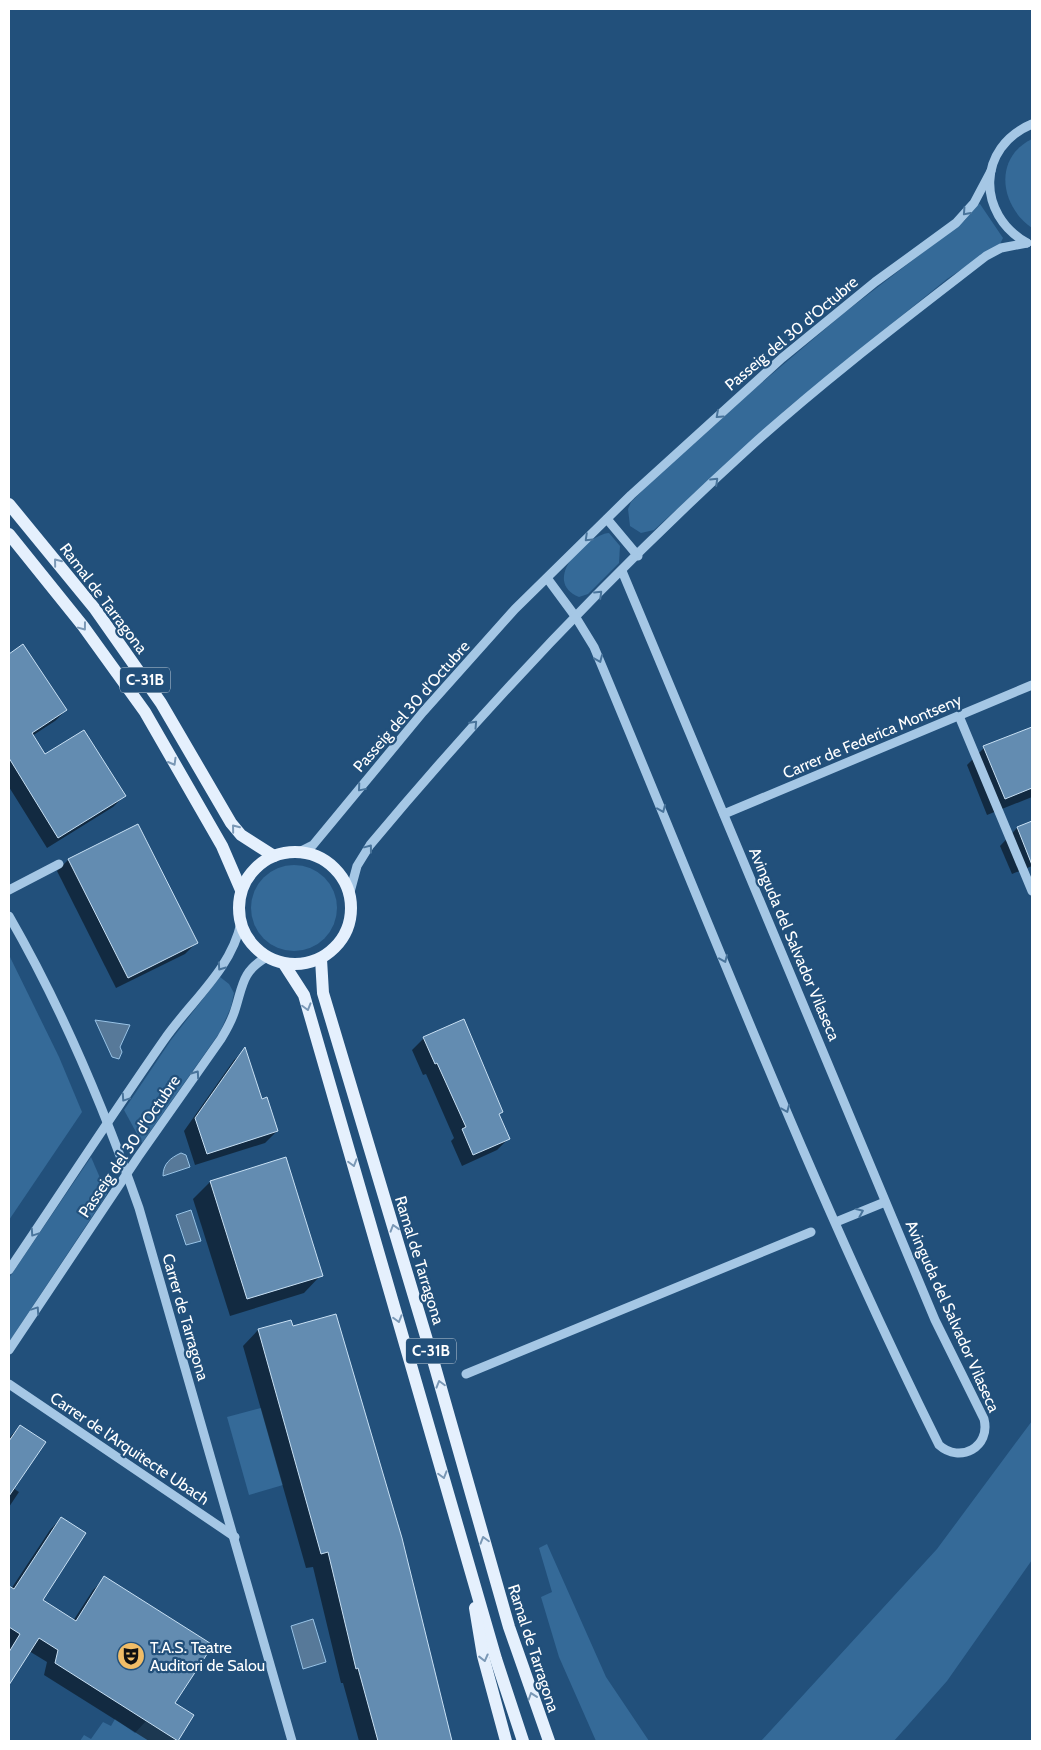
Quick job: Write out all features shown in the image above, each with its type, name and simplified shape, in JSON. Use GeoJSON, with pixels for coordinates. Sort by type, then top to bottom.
{"type":"FeatureCollection","features":[{"type":"Feature","properties":{"kind":"main road","name":"Ramal de Tarragona"},"geometry":{"type":"LineString","coordinates":[[9,504],[95,609],[161,703],[231,823],[241,835],[274,856]]}},
{"type":"Feature","properties":{"kind":"main road","name":"Ramal de Tarragona"},"geometry":{"type":"LineString","coordinates":[[9,534],[83,626],[145,712],[222,846],[242,890]]}},
{"type":"Feature","properties":{"kind":"main road","name":"C-31B"},"geometry":{"type":"LineString","coordinates":[[299,852],[316,856],[331,864],[339,872],[350,892],[352,908],[350,923],[339,944],[321,959],[303,964],[284,964],[267,957],[255,948],[246,937],[241,923],[239,907],[242,890],[254,870],[274,856],[299,852]]}},
{"type":"Feature","properties":{"kind":"main road","name":"Ramal de Tarragona"},"geometry":{"type":"LineString","coordinates":[[321,959],[323,993],[433,1360],[508,1627],[549,1741]]}},
{"type":"Feature","properties":{"kind":"main road","name":"C-31B"},"geometry":{"type":"LineString","coordinates":[[284,964],[304,995],[472,1576],[523,1741]]}},
{"type":"Feature","properties":{"kind":"main road","name":"C-31B"},"geometry":{"type":"LineString","coordinates":[[472,1576],[475,1614],[483,1656],[506,1741]]}},
{"type":"Feature","properties":{"kind":"street","name":"Passeig del 30 d'Octubre"},"geometry":{"type":"LineString","coordinates":[[299,852],[313,846],[423,712],[515,610],[547,578],[607,519],[782,358],[868,288],[956,223],[974,203],[991,171],[994,159],[1008,139],[1032,124]]}},
{"type":"Feature","properties":{"kind":"street"},"geometry":{"type":"LineString","coordinates":[[991,171],[990,192],[997,213],[1009,231],[1030,244]]}},
{"type":"Feature","properties":{"kind":"street"},"geometry":{"type":"LineString","coordinates":[[350,892],[357,866],[370,846],[469,729],[575,616],[749,448],[868,348],[986,256],[1001,248],[1030,244]]}},
{"type":"Feature","properties":{"kind":"street"},"geometry":{"type":"LineString","coordinates":[[607,519],[638,556]]}},
{"type":"Feature","properties":{"kind":"street","name":"Avinguda del Salvador Vilaseca"},"geometry":{"type":"LineString","coordinates":[[575,616],[594,647],[886,1338],[939,1445],[952,1453],[968,1452],[976,1447],[982,1439],[985,1429],[984,1419],[934,1320],[622,571]]}},
{"type":"Feature","properties":{"kind":"street"},"geometry":{"type":"LineString","coordinates":[[547,578],[575,616]]}},
{"type":"Feature","properties":{"kind":"street","name":"Carrer de Federica Montseny"},"geometry":{"type":"LineString","coordinates":[[724,814],[1032,685]]}},
{"type":"Feature","properties":{"kind":"street"},"geometry":{"type":"LineString","coordinates":[[959,716],[1032,890]]}},
{"type":"Feature","properties":{"kind":"street"},"geometry":{"type":"LineString","coordinates":[[9,890],[59,864]]}},
{"type":"Feature","properties":{"kind":"street","name":"Carrer de Tarragona"},"geometry":{"type":"LineString","coordinates":[[9,916],[62,1017],[108,1124],[127,1175],[235,1537],[292,1741]]}},
{"type":"Feature","properties":{"kind":"street","name":"Passeig del 30 d'Octubre"},"geometry":{"type":"LineString","coordinates":[[9,1270],[165,1038],[224,963],[234,945],[241,923]]}},
{"type":"Feature","properties":{"kind":"street","name":"Passeig del 30 d'Octubre"},"geometry":{"type":"LineString","coordinates":[[9,1350],[230,1024],[244,979],[256,964],[267,957]]}},
{"type":"Feature","properties":{"kind":"street"},"geometry":{"type":"LineString","coordinates":[[836,1222],[885,1202]]}},
{"type":"Feature","properties":{"kind":"street"},"geometry":{"type":"LineString","coordinates":[[466,1374],[811,1232]]}},
{"type":"Feature","properties":{"kind":"street","name":"Carrer de l'Arquitecte Ubach"},"geometry":{"type":"LineString","coordinates":[[11,1385],[235,1537]]}},
{"type":"Feature","properties":{"kind":"shaded area"},"geometry":{"type":"Polygon","coordinates":[[[1032,139],[1032,228],[1021,219],[1013,207],[1005,182],[1006,170],[1011,158],[1019,147],[1032,139]]]}},
{"type":"Feature","properties":{"kind":"shaded area"},"geometry":{"type":"Polygon","coordinates":[[[980,204],[1003,238],[1000,244],[947,279],[789,407],[654,530],[641,533],[630,526],[628,509],[631,502],[651,482],[753,390],[844,313],[965,220],[976,205],[980,204]]]}},
{"type":"Feature","properties":{"kind":"shaded area"},"geometry":{"type":"Polygon","coordinates":[[[609,533],[620,546],[619,563],[588,594],[579,597],[568,590],[564,581],[565,570],[579,550],[589,542],[609,533]]]}},
{"type":"Feature","properties":{"kind":"shaded area"},"geometry":{"type":"Polygon","coordinates":[[[294,865],[311,868],[325,877],[334,891],[337,908],[334,925],[325,939],[311,948],[294,951],[277,948],[263,939],[254,925],[251,908],[254,891],[263,877],[277,868],[294,865]]]}},
{"type":"Feature","properties":{"kind":"shaded area"},"geometry":{"type":"Polygon","coordinates":[[[9,955],[59,1057],[82,1112],[9,1220],[9,955]]]}},
{"type":"Feature","properties":{"kind":"shaded area"},"geometry":{"type":"Polygon","coordinates":[[[220,977],[229,984],[234,993],[231,1007],[220,1032],[142,1143],[124,1110],[171,1040],[220,977]]]}},
{"type":"Feature","properties":{"kind":"shaded area"},"geometry":{"type":"Polygon","coordinates":[[[95,1020],[130,1025],[120,1047],[122,1052],[119,1059],[112,1057],[95,1020]]]}},
{"type":"Feature","properties":{"kind":"shaded area"},"geometry":{"type":"Polygon","coordinates":[[[181,1153],[186,1155],[190,1167],[163,1176],[164,1168],[168,1162],[181,1153]]]}},
{"type":"Feature","properties":{"kind":"shaded area"},"geometry":{"type":"Polygon","coordinates":[[[91,1157],[107,1194],[9,1342],[9,1278],[91,1157]]]}},
{"type":"Feature","properties":{"kind":"shaded area"},"geometry":{"type":"Polygon","coordinates":[[[191,1210],[201,1241],[186,1245],[176,1215],[191,1210]]]}},
{"type":"Feature","properties":{"kind":"shaded area"},"geometry":{"type":"Polygon","coordinates":[[[261,1408],[283,1485],[249,1495],[227,1417],[261,1408]]]}},
{"type":"Feature","properties":{"kind":"shaded area"},"geometry":{"type":"Polygon","coordinates":[[[1032,1421],[1032,1560],[947,1681],[894,1741],[761,1741],[937,1549],[1032,1421]]]}},
{"type":"Feature","properties":{"kind":"shaded area"},"geometry":{"type":"Polygon","coordinates":[[[547,1544],[606,1677],[649,1741],[596,1741],[559,1657],[541,1597],[552,1592],[539,1548],[547,1544]]]}},
{"type":"Feature","properties":{"kind":"shaded area"},"geometry":{"type":"Polygon","coordinates":[[[313,1619],[326,1662],[303,1669],[291,1626],[313,1619]]]}},
{"type":"Feature","properties":{"kind":"shaded area"},"geometry":{"type":"Polygon","coordinates":[[[115,1719],[135,1733],[146,1721],[179,1741],[80,1741],[84,1735],[91,1739],[103,1722],[111,1726],[115,1719]]]}},
{"type":"Feature","properties":{"kind":"building"},"geometry":{"type":"Polygon","coordinates":[[[23,644],[67,710],[32,733],[45,754],[84,730],[126,796],[58,838],[9,758],[9,654],[23,644]]]}},
{"type":"Feature","properties":{"kind":"building"},"geometry":{"type":"Polygon","coordinates":[[[1032,727],[1032,788],[1005,799],[983,746],[1032,727]]]}},
{"type":"Feature","properties":{"kind":"building"},"geometry":{"type":"Polygon","coordinates":[[[1032,821],[1032,865],[1017,827],[1032,821]]]}},
{"type":"Feature","properties":{"kind":"building"},"geometry":{"type":"Polygon","coordinates":[[[138,824],[198,943],[128,978],[68,859],[138,824]]]}},
{"type":"Feature","properties":{"kind":"building"},"geometry":{"type":"Polygon","coordinates":[[[464,1019],[503,1112],[499,1114],[510,1139],[473,1155],[462,1129],[466,1127],[423,1037],[464,1019]]]}},
{"type":"Feature","properties":{"kind":"building"},"geometry":{"type":"Polygon","coordinates":[[[245,1047],[262,1099],[267,1097],[278,1131],[207,1154],[195,1118],[245,1047]]]}},
{"type":"Feature","properties":{"kind":"building"},"geometry":{"type":"Polygon","coordinates":[[[286,1157],[323,1276],[247,1299],[210,1181],[286,1157]]]}},
{"type":"Feature","properties":{"kind":"building"},"geometry":{"type":"Polygon","coordinates":[[[336,1314],[402,1538],[452,1741],[378,1741],[358,1668],[356,1669],[328,1552],[321,1554],[258,1329],[291,1320],[293,1326],[336,1314]]]}},
{"type":"Feature","properties":{"kind":"building"},"geometry":{"type":"Polygon","coordinates":[[[20,1425],[46,1442],[9,1496],[9,1441],[20,1425]]]}},
{"type":"Feature","properties":{"kind":"building","name":"T.A.S. Teatre Auditori de Salou"},"geometry":{"type":"Polygon","coordinates":[[[61,1517],[86,1533],[43,1600],[76,1621],[104,1576],[213,1645],[175,1703],[194,1715],[178,1741],[55,1663],[58,1650],[39,1638],[9,1685],[9,1652],[20,1634],[9,1627],[9,1586],[14,1589],[61,1517]]]}},
{"type":"Feature","properties":{"kind":"place","name":"T.A.S. Teatre Auditori de Salou"},"geometry":{"type":"Point","coordinates":[131,1656]}}]}
